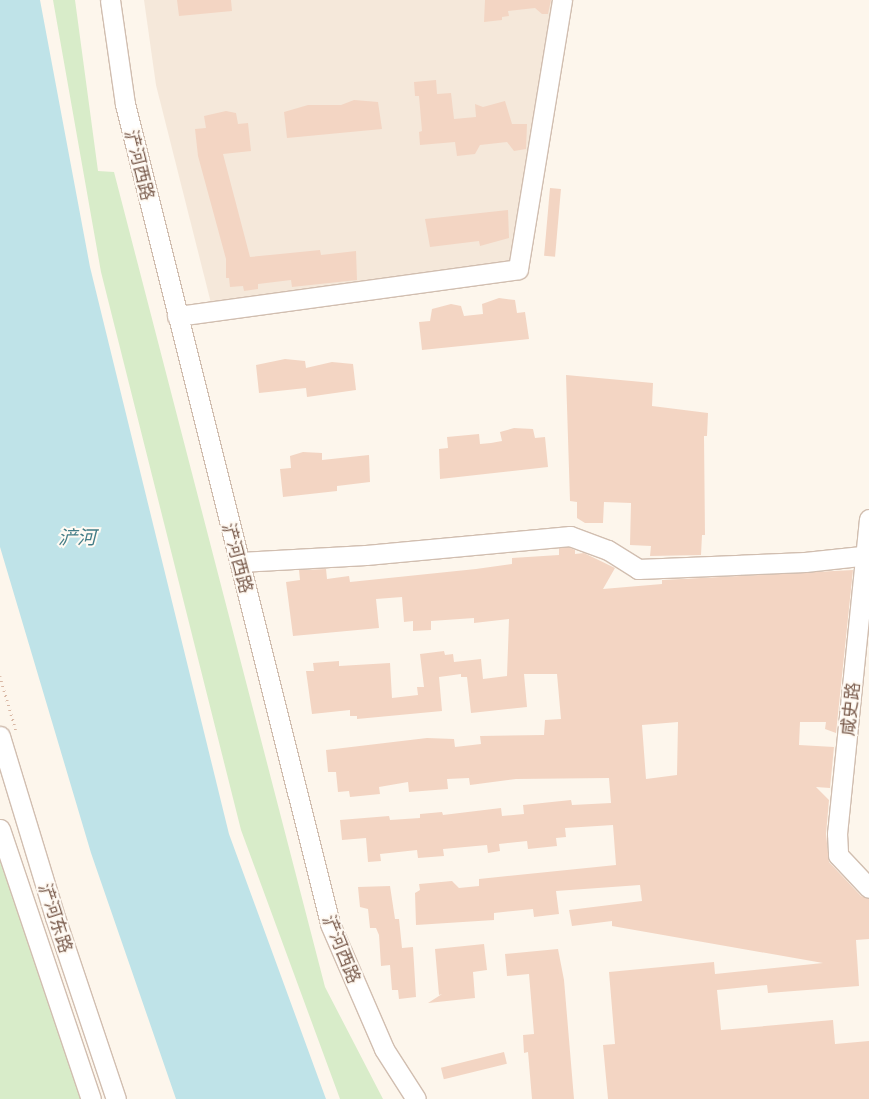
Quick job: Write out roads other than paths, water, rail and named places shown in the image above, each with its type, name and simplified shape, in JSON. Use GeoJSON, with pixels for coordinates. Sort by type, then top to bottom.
{"type":"FeatureCollection","features":[{"type":"Feature","properties":{"kind":"street","name":"浐河西路"},"geometry":{"type":"LineString","coordinates":[[110,0],[124,104],[330,924],[384,1049],[416,1099]]}},
{"type":"Feature","properties":{"kind":"street"},"geometry":{"type":"LineString","coordinates":[[177,316],[518,269],[562,0]]}},
{"type":"Feature","properties":{"kind":"street","name":"咸史路"},"geometry":{"type":"LineString","coordinates":[[869,519],[867,555],[837,833],[838,855],[869,888]]}},
{"type":"Feature","properties":{"kind":"street"},"geometry":{"type":"LineString","coordinates":[[240,562],[366,555],[570,536],[608,550],[638,568],[805,562],[867,555]]}},
{"type":"Feature","properties":{"kind":"street","name":"浐河东路"},"geometry":{"type":"LineString","coordinates":[[0,736],[55,917],[116,1099]]}},
{"type":"Feature","properties":{"kind":"street","name":"浐河东路"},"geometry":{"type":"LineString","coordinates":[[0,829],[91,1099]]}},
{"type":"Feature","properties":{"kind":"water","name":"浐河"},"geometry":{"type":"Polygon","coordinates":[[[0,0],[40,0],[90,267],[229,834],[326,1099],[176,1099],[91,853],[0,547],[0,0]]]}}]}
